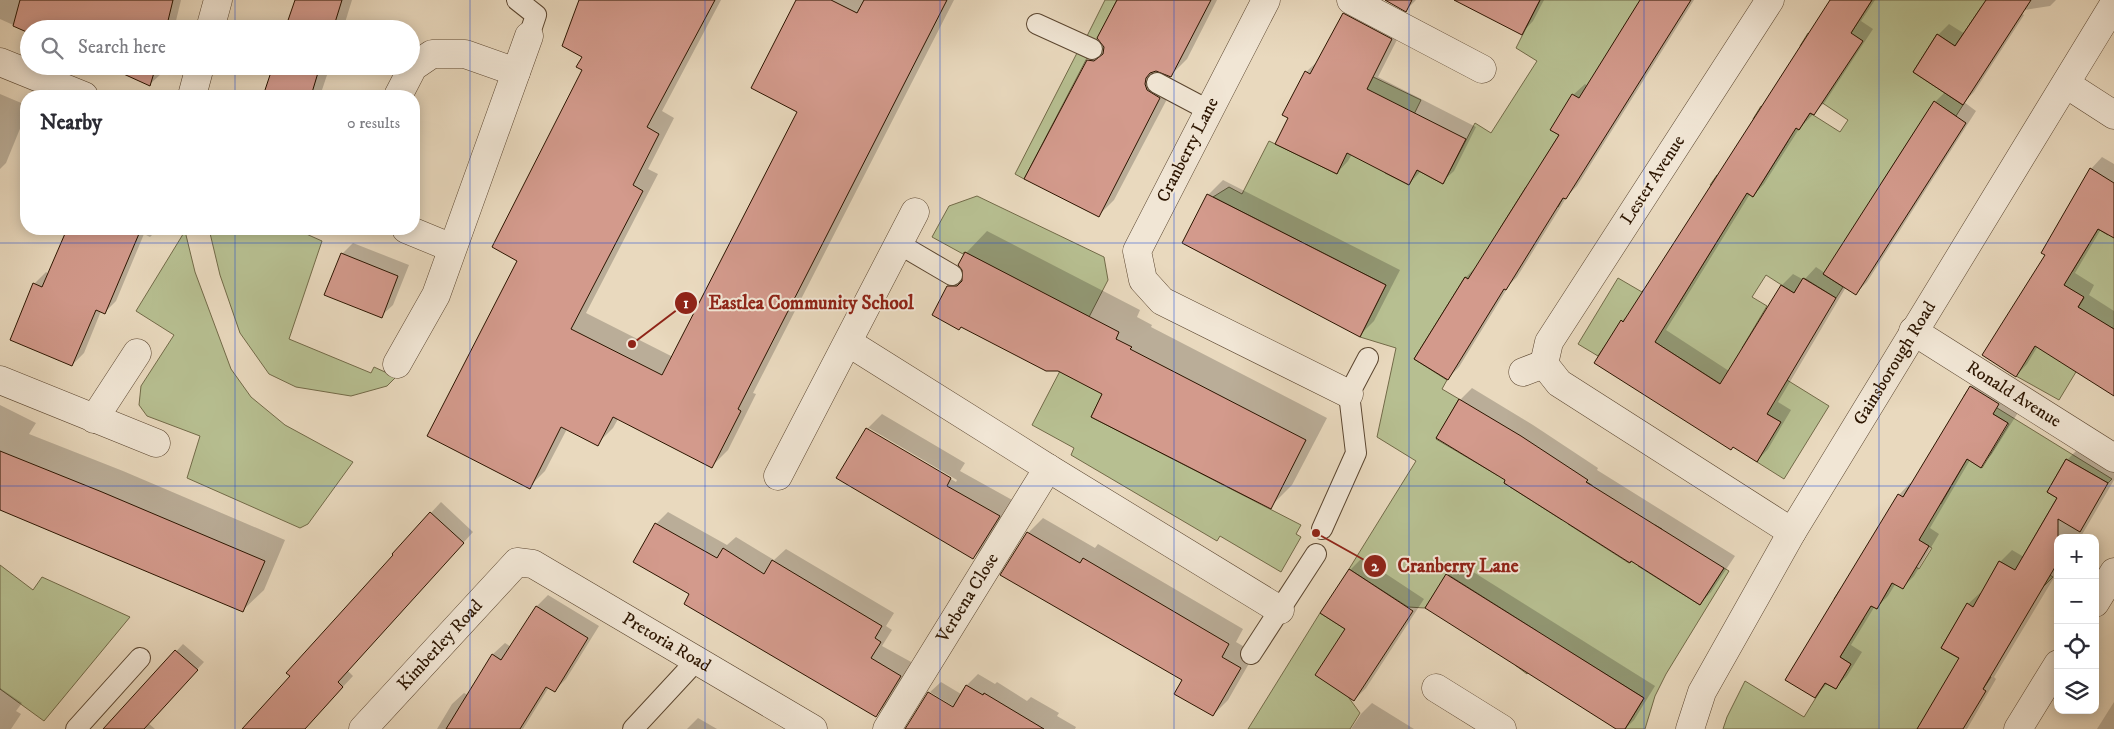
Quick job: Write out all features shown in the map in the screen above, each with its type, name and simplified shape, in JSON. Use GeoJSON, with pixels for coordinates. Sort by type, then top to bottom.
{"type":"FeatureCollection","features":[{"type":"Feature","properties":{"kind":"street"},"geometry":{"type":"LineString","coordinates":[[212,20],[218,0]]}},
{"type":"Feature","properties":{"kind":"street","name":"Cranberry Lane"},"geometry":{"type":"LineString","coordinates":[[1266,0],[1137,251],[1143,280],[1162,301],[1349,394]]}},
{"type":"Feature","properties":{"kind":"street"},"geometry":{"type":"LineString","coordinates":[[1351,0],[1482,69]]}},
{"type":"Feature","properties":{"kind":"street","name":"Lester Avenue"},"geometry":{"type":"LineString","coordinates":[[1770,0],[1534,368],[1792,532]]}},
{"type":"Feature","properties":{"kind":"street","name":"Gainsborough Road"},"geometry":{"type":"LineString","coordinates":[[1690,729],[1702,692],[1792,532],[2114,4]]}},
{"type":"Feature","properties":{"kind":"street"},"geometry":{"type":"LineString","coordinates":[[397,364],[436,295],[529,36]]}},
{"type":"Feature","properties":{"kind":"street"},"geometry":{"type":"LineString","coordinates":[[420,63],[432,54],[465,54],[516,72]]}},
{"type":"Feature","properties":{"kind":"street"},"geometry":{"type":"LineString","coordinates":[[0,62],[20,70]]}},
{"type":"Feature","properties":{"kind":"street"},"geometry":{"type":"LineString","coordinates":[[32,75],[69,90]]}},
{"type":"Feature","properties":{"kind":"street"},"geometry":{"type":"LineString","coordinates":[[194,90],[198,75]]}},
{"type":"Feature","properties":{"kind":"street"},"geometry":{"type":"LineString","coordinates":[[401,90],[410,75]]}},
{"type":"Feature","properties":{"kind":"street"},"geometry":{"type":"LineString","coordinates":[[2066,84],[2114,115]]}},
{"type":"Feature","properties":{"kind":"street"},"geometry":{"type":"LineString","coordinates":[[778,476],[849,343],[915,212]]}},
{"type":"Feature","properties":{"kind":"street"},"geometry":{"type":"LineString","coordinates":[[420,235],[452,248]]}},
{"type":"Feature","properties":{"kind":"street","name":"Ronald Avenue"},"geometry":{"type":"LineString","coordinates":[[1914,331],[2114,458]]}},
{"type":"Feature","properties":{"kind":"street"},"geometry":{"type":"LineString","coordinates":[[849,343],[1280,610]]}},
{"type":"Feature","properties":{"kind":"street"},"geometry":{"type":"LineString","coordinates":[[94,418],[137,353]]}},
{"type":"Feature","properties":{"kind":"street"},"geometry":{"type":"LineString","coordinates":[[0,380],[156,443]]}},
{"type":"Feature","properties":{"kind":"street","name":"Verbena Close"},"geometry":{"type":"LineString","coordinates":[[887,729],[1048,468]]}},
{"type":"Feature","properties":{"kind":"street","name":"Pretoria Road"},"geometry":{"type":"LineString","coordinates":[[517,562],[533,564],[813,729]]}},
{"type":"Feature","properties":{"kind":"street","name":"Kimberley Road"},"geometry":{"type":"LineString","coordinates":[[364,729],[517,562]]}},
{"type":"Feature","properties":{"kind":"street"},"geometry":{"type":"LineString","coordinates":[[2099,596],[2114,572]]}},
{"type":"Feature","properties":{"kind":"street"},"geometry":{"type":"LineString","coordinates":[[2018,729],[2055,669]]}},
{"type":"Feature","properties":{"kind":"street"},"geometry":{"type":"LineString","coordinates":[[1436,688],[1502,729]]}},
{"type":"Feature","properties":{"kind":"lane"},"geometry":{"type":"LineString","coordinates":[[517,0],[536,15],[529,36]]}},
{"type":"Feature","properties":{"kind":"lane"},"geometry":{"type":"LineString","coordinates":[[1037,24],[1092,49]]}},
{"type":"Feature","properties":{"kind":"lane"},"geometry":{"type":"LineString","coordinates":[[1157,83],[1208,110]]}},
{"type":"Feature","properties":{"kind":"lane"},"geometry":{"type":"LineString","coordinates":[[899,244],[952,275]]}},
{"type":"Feature","properties":{"kind":"lane"},"geometry":{"type":"LineString","coordinates":[[1322,529],[1356,452],[1349,394],[1368,358]]}},
{"type":"Feature","properties":{"kind":"lane"},"geometry":{"type":"LineString","coordinates":[[1252,654],[1316,554]]}},
{"type":"Feature","properties":{"kind":"lane"},"geometry":{"type":"LineString","coordinates":[[76,729],[140,658]]}},
{"type":"Feature","properties":{"kind":"lane"},"geometry":{"type":"LineString","coordinates":[[633,729],[696,661]]}},
{"type":"Feature","properties":{"kind":"green space"},"geometry":{"type":"Polygon","coordinates":[[[1105,0],[1117,0],[1096,41],[1087,36],[1105,0]]]}},
{"type":"Feature","properties":{"kind":"green space"},"geometry":{"type":"Polygon","coordinates":[[[1540,0],[1640,0],[1629,98],[1551,130],[1559,135],[1532,179],[1563,198],[1558,207],[1526,187],[1499,230],[1498,297],[1465,277],[1414,359],[1447,380],[1442,389],[1459,399],[1436,439],[1497,475],[1528,442],[1504,483],[1562,520],[1587,482],[1593,486],[1568,524],[1629,563],[1655,525],[1662,529],[1638,566],[1700,605],[1724,568],[1729,571],[1666,674],[1655,696],[1645,729],[1625,729],[1644,698],[1549,639],[1527,674],[1515,665],[1537,631],[1447,574],[1425,608],[1408,607],[1349,569],[1416,461],[1377,437],[1396,348],[1360,337],[1386,285],[1213,197],[1229,187],[1242,194],[1269,141],[1337,174],[1349,147],[1367,74],[1421,100],[1385,173],[1409,185],[1417,170],[1443,184],[1475,123],[1491,133],[1537,61],[1516,48],[1540,0]]]}},
{"type":"Feature","properties":{"kind":"green space"},"geometry":{"type":"Polygon","coordinates":[[[1872,0],[2013,0],[2009,23],[1982,6],[1955,46],[1937,34],[1913,72],[1963,105],[1956,116],[1934,102],[1883,181],[1914,201],[1823,274],[1843,287],[1836,298],[1804,278],[1794,293],[1766,275],[1752,297],[1767,306],[1742,348],[1789,377],[1787,380],[1829,406],[1784,479],[1757,462],[1780,422],[1622,321],[1598,356],[1578,344],[1618,278],[1642,292],[1644,289],[1676,308],[1740,204],[1710,185],[1717,175],[1753,197],[1788,141],[1753,119],[1761,106],[1799,130],[1810,113],[1840,132],[1848,120],[1818,100],[1837,70],[1800,46],[1808,33],[1850,60],[1851,33],[1872,0]]]}},
{"type":"Feature","properties":{"kind":"green space"},"geometry":{"type":"Polygon","coordinates":[[[1077,53],[1087,58],[1024,179],[1015,174],[1077,53]]]}},
{"type":"Feature","properties":{"kind":"green space"},"geometry":{"type":"Polygon","coordinates":[[[977,196],[1104,257],[1108,280],[1089,317],[932,237],[949,206],[977,196]]]}},
{"type":"Feature","properties":{"kind":"green space"},"geometry":{"type":"Polygon","coordinates":[[[2114,225],[2114,329],[2105,324],[2059,400],[2016,376],[2044,331],[2058,339],[2084,298],[2039,269],[2047,257],[2072,272],[2098,229],[2108,235],[2114,225]]]}},
{"type":"Feature","properties":{"kind":"green space"},"geometry":{"type":"Polygon","coordinates":[[[183,235],[186,235],[195,272],[231,369],[251,397],[285,425],[353,462],[308,524],[300,528],[187,478],[200,436],[147,416],[139,405],[141,386],[174,335],[136,311],[183,235]]]}},
{"type":"Feature","properties":{"kind":"green space"},"geometry":{"type":"Polygon","coordinates":[[[210,235],[308,235],[322,241],[289,339],[371,373],[374,367],[396,377],[387,386],[351,396],[296,387],[269,374],[240,333],[220,275],[210,235]]]}},
{"type":"Feature","properties":{"kind":"green space"},"geometry":{"type":"Polygon","coordinates":[[[1060,371],[1103,393],[1091,417],[1301,525],[1296,534],[1301,537],[1281,572],[1220,536],[1217,541],[1071,455],[1074,448],[1032,425],[1060,371]]]}},
{"type":"Feature","properties":{"kind":"green space"},"geometry":{"type":"Polygon","coordinates":[[[1968,390],[2112,479],[2108,483],[2066,459],[2047,492],[2057,498],[2022,558],[2053,577],[2043,587],[1999,561],[1991,576],[2001,582],[1982,612],[1967,604],[1941,648],[1991,677],[1983,689],[1917,729],[1723,729],[1745,681],[1804,717],[1825,683],[1836,689],[1851,664],[1840,657],[1864,618],[1834,599],[1841,588],[1877,609],[1892,583],[1916,567],[1919,569],[1932,548],[1918,540],[1903,497],[1910,485],[1941,504],[1967,459],[1982,468],[2009,424],[1964,396],[1968,390]]]}},
{"type":"Feature","properties":{"kind":"green space"},"geometry":{"type":"Polygon","coordinates":[[[0,565],[33,590],[42,577],[130,617],[44,721],[0,689],[0,565]]]}},
{"type":"Feature","properties":{"kind":"green space"},"geometry":{"type":"Polygon","coordinates":[[[1320,613],[1345,629],[1349,698],[1360,713],[1350,729],[1248,729],[1320,613]]]}},
{"type":"Feature","properties":{"kind":"building"},"geometry":{"type":"Polygon","coordinates":[[[20,0],[173,0],[168,20],[20,20],[20,29],[13,26],[20,0]]]}},
{"type":"Feature","properties":{"kind":"building"},"geometry":{"type":"Polygon","coordinates":[[[295,0],[342,0],[336,20],[288,20],[295,0]]]}},
{"type":"Feature","properties":{"kind":"building"},"geometry":{"type":"Polygon","coordinates":[[[579,0],[715,0],[647,127],[659,134],[633,185],[643,191],[571,329],[662,375],[797,112],[751,88],[796,0],[831,0],[857,13],[864,0],[947,0],[738,409],[741,411],[712,468],[613,417],[598,446],[561,427],[530,489],[427,436],[517,261],[492,247],[582,70],[576,67],[582,57],[562,46],[579,0]]]}},
{"type":"Feature","properties":{"kind":"building"},"geometry":{"type":"Polygon","coordinates":[[[1117,0],[1211,0],[1171,77],[1156,71],[1150,73],[1146,78],[1147,90],[1160,98],[1099,217],[1024,179],[1087,60],[1094,61],[1103,54],[1104,47],[1097,38],[1117,0]]]}},
{"type":"Feature","properties":{"kind":"building"},"geometry":{"type":"Polygon","coordinates":[[[1385,0],[1412,0],[1406,12],[1385,0]]]}},
{"type":"Feature","properties":{"kind":"building"},"geometry":{"type":"Polygon","coordinates":[[[1454,0],[1540,0],[1522,35],[1454,0]]]}},
{"type":"Feature","properties":{"kind":"building"},"geometry":{"type":"Polygon","coordinates":[[[1640,0],[1691,0],[1566,199],[1563,198],[1448,380],[1414,359],[1465,277],[1468,279],[1559,135],[1550,130],[1572,94],[1579,98],[1640,0]]]}},
{"type":"Feature","properties":{"kind":"building"},"geometry":{"type":"Polygon","coordinates":[[[1830,0],[1872,0],[1851,33],[1863,41],[1814,115],[1810,113],[1799,130],[1796,128],[1753,197],[1747,193],[1655,342],[1720,384],[1781,285],[1794,293],[1803,278],[1836,298],[1767,414],[1781,422],[1757,462],[1733,447],[1731,450],[1594,363],[1621,320],[1623,322],[1830,0]]]}},
{"type":"Feature","properties":{"kind":"building"},"geometry":{"type":"Polygon","coordinates":[[[1986,0],[2031,0],[1963,105],[1913,72],[1937,34],[1955,46],[1986,0]]]}},
{"type":"Feature","properties":{"kind":"building"},"geometry":{"type":"Polygon","coordinates":[[[1343,13],[1392,39],[1367,89],[1466,139],[1443,184],[1417,170],[1409,185],[1347,153],[1337,174],[1275,144],[1288,118],[1282,115],[1305,71],[1310,74],[1343,13]]]}},
{"type":"Feature","properties":{"kind":"building"},"geometry":{"type":"Polygon","coordinates":[[[126,75],[153,75],[150,86],[126,75]]]}},
{"type":"Feature","properties":{"kind":"building"},"geometry":{"type":"Polygon","coordinates":[[[270,75],[317,75],[313,90],[265,90],[270,75]]]}},
{"type":"Feature","properties":{"kind":"building"},"geometry":{"type":"Polygon","coordinates":[[[1934,101],[1966,123],[1856,295],[1823,274],[1934,101]]]}},
{"type":"Feature","properties":{"kind":"building"},"geometry":{"type":"Polygon","coordinates":[[[2090,168],[2114,183],[2114,238],[2098,229],[2064,285],[2084,297],[2078,307],[2114,329],[2114,396],[2035,346],[2016,377],[1982,355],[2045,255],[2041,253],[2090,168]]]}},
{"type":"Feature","properties":{"kind":"building"},"geometry":{"type":"Polygon","coordinates":[[[1207,194],[1386,285],[1360,337],[1182,243],[1207,194]]]}},
{"type":"Feature","properties":{"kind":"building"},"geometry":{"type":"Polygon","coordinates":[[[64,235],[138,235],[105,314],[96,310],[72,366],[10,340],[33,283],[42,287],[64,235]]]}},
{"type":"Feature","properties":{"kind":"building"},"geometry":{"type":"Polygon","coordinates":[[[965,252],[1119,332],[1116,339],[1132,347],[1130,349],[1306,440],[1271,509],[1091,417],[1102,394],[1058,371],[1046,371],[961,327],[959,330],[932,315],[947,286],[957,286],[962,281],[962,270],[958,265],[965,252]]]}},
{"type":"Feature","properties":{"kind":"building"},"geometry":{"type":"Polygon","coordinates":[[[341,253],[398,276],[382,318],[324,295],[341,253]]]}},
{"type":"Feature","properties":{"kind":"building"},"geometry":{"type":"Polygon","coordinates":[[[1970,386],[1999,404],[1993,414],[2008,423],[1981,468],[1967,459],[1919,540],[1929,546],[1903,589],[1892,583],[1877,609],[1871,606],[1840,657],[1851,664],[1836,689],[1825,683],[1815,698],[1785,680],[1898,494],[1903,497],[1970,386]]]}},
{"type":"Feature","properties":{"kind":"building"},"geometry":{"type":"Polygon","coordinates":[[[1459,399],[1521,436],[1588,480],[1586,482],[1724,568],[1700,605],[1631,561],[1630,563],[1504,483],[1505,480],[1436,438],[1459,399]]]}},
{"type":"Feature","properties":{"kind":"building"},"geometry":{"type":"Polygon","coordinates":[[[866,428],[951,478],[947,486],[1000,516],[973,559],[836,478],[866,428]]]}},
{"type":"Feature","properties":{"kind":"building"},"geometry":{"type":"Polygon","coordinates":[[[0,451],[265,561],[243,612],[0,510],[0,451]]]}},
{"type":"Feature","properties":{"kind":"building"},"geometry":{"type":"Polygon","coordinates":[[[2066,459],[2108,483],[2080,532],[2058,519],[2058,534],[2054,534],[2054,569],[1983,689],[1986,691],[1963,729],[1917,729],[1959,658],[1941,648],[1967,603],[1973,607],[1999,561],[2015,570],[2057,498],[2047,492],[2066,459]]]}},
{"type":"Feature","properties":{"kind":"building"},"geometry":{"type":"Polygon","coordinates":[[[430,512],[464,543],[338,682],[343,687],[305,729],[242,729],[290,676],[286,673],[430,512]]]}},
{"type":"Feature","properties":{"kind":"building"},"geometry":{"type":"Polygon","coordinates":[[[655,523],[717,558],[723,548],[764,574],[772,560],[882,626],[875,638],[881,642],[871,658],[901,676],[876,717],[684,604],[689,594],[633,562],[655,523]]]}},
{"type":"Feature","properties":{"kind":"building"},"geometry":{"type":"Polygon","coordinates":[[[1027,532],[1080,563],[1083,558],[1229,644],[1222,657],[1241,668],[1213,716],[1174,694],[1182,680],[1000,575],[1027,532]]]}},
{"type":"Feature","properties":{"kind":"building"},"geometry":{"type":"Polygon","coordinates":[[[1349,569],[1413,611],[1354,701],[1315,675],[1345,629],[1320,613],[1349,569]]]}},
{"type":"Feature","properties":{"kind":"building"},"geometry":{"type":"Polygon","coordinates":[[[1446,574],[1644,698],[1625,729],[1616,729],[1425,608],[1446,574]]]}},
{"type":"Feature","properties":{"kind":"building"},"geometry":{"type":"Polygon","coordinates":[[[536,606],[588,638],[555,692],[546,687],[520,729],[446,729],[492,654],[501,660],[536,606]]]}},
{"type":"Feature","properties":{"kind":"building"},"geometry":{"type":"Polygon","coordinates":[[[175,650],[198,670],[144,729],[103,729],[175,650]]]}},
{"type":"Feature","properties":{"kind":"building"},"geometry":{"type":"Polygon","coordinates":[[[966,685],[983,695],[984,693],[1044,729],[905,729],[928,692],[953,707],[966,685]]]}},
{"type":"Feature","properties":{"kind":"place","name":"Eastlea Community School"},"geometry":{"type":"Point","coordinates":[632,344]}},
{"type":"Feature","properties":{"kind":"place","name":"Cranberry Lane"},"geometry":{"type":"Point","coordinates":[1316,533]}}]}
